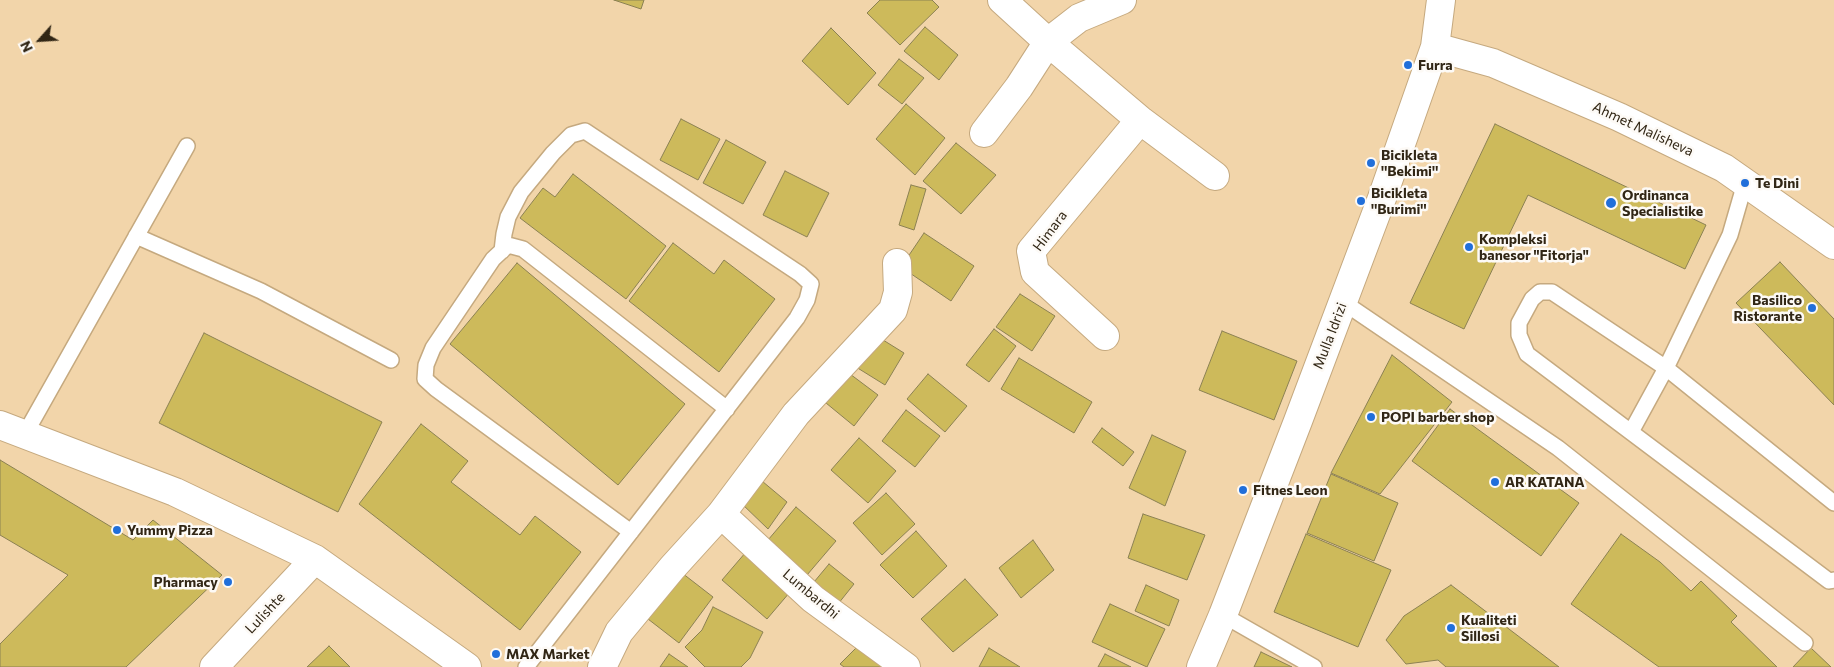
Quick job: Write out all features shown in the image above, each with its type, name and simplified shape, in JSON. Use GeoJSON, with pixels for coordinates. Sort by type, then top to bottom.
{"type":"FeatureCollection","features":[{"type":"Feature","properties":{"kind":"street"},"geometry":{"type":"LineString","coordinates":[[1002,0],[1048,42],[1140,120],[1214,176]]}},
{"type":"Feature","properties":{"kind":"street"},"geometry":{"type":"LineString","coordinates":[[984,133],[1019,87],[1048,42],[1079,18],[1122,0]]}},
{"type":"Feature","properties":{"kind":"street","name":"Mulla Idrizi"},"geometry":{"type":"LineString","coordinates":[[1201,667],[1223,615],[1382,198],[1435,47],[1441,0]]}},
{"type":"Feature","properties":{"kind":"street","name":"Ahmet Malisheva"},"geometry":{"type":"LineString","coordinates":[[1435,47],[1493,64],[1619,116],[1724,168],[1834,245]]}},
{"type":"Feature","properties":{"kind":"street","name":"Himara"},"geometry":{"type":"LineString","coordinates":[[1105,336],[1035,272],[1031,251],[1140,120]]}},
{"type":"Feature","properties":{"kind":"street"},"geometry":{"type":"LineString","coordinates":[[602,667],[619,632],[672,568],[721,514],[796,414],[893,310],[898,292],[897,263]]}},
{"type":"Feature","properties":{"kind":"street"},"geometry":{"type":"LineString","coordinates":[[12,430],[175,492],[315,559],[467,667]]}},
{"type":"Feature","properties":{"kind":"street","name":"Lumbardhi"},"geometry":{"type":"LineString","coordinates":[[721,514],[813,599],[906,667]]}},
{"type":"Feature","properties":{"kind":"street","name":"Lulishte"},"geometry":{"type":"LineString","coordinates":[[214,667],[315,559]]}},
{"type":"Feature","properties":{"kind":"lane"},"geometry":{"type":"LineString","coordinates":[[502,251],[508,217],[521,192],[553,153],[571,136],[585,132],[800,274],[811,284],[807,300],[797,318],[526,667]]}},
{"type":"Feature","properties":{"kind":"lane"},"geometry":{"type":"LineString","coordinates":[[12,430],[136,236],[187,146]]}},
{"type":"Feature","properties":{"kind":"lane"},"geometry":{"type":"LineString","coordinates":[[1631,432],[1666,368],[1730,235],[1745,183]]}},
{"type":"Feature","properties":{"kind":"lane"},"geometry":{"type":"LineString","coordinates":[[136,236],[261,291],[391,360]]}},
{"type":"Feature","properties":{"kind":"lane"},"geometry":{"type":"LineString","coordinates":[[631,532],[436,389],[425,378],[426,365],[433,348],[493,259],[508,245],[523,249],[727,409]]}},
{"type":"Feature","properties":{"kind":"lane"},"geometry":{"type":"LineString","coordinates":[[1834,503],[1666,368],[1552,292],[1540,292],[1532,299],[1519,323],[1519,335],[1527,354],[1829,581],[1834,580]]}},
{"type":"Feature","properties":{"kind":"lane"},"geometry":{"type":"LineString","coordinates":[[1343,302],[1558,448],[1805,643]]}},
{"type":"Feature","properties":{"kind":"lane"},"geometry":{"type":"LineString","coordinates":[[1223,615],[1314,667]]}},
{"type":"Feature","properties":{"kind":"building"},"geometry":{"type":"Polygon","coordinates":[[[614,0],[644,0],[641,9],[614,0]]]}},
{"type":"Feature","properties":{"kind":"building"},"geometry":{"type":"Polygon","coordinates":[[[880,0],[932,0],[939,7],[900,45],[867,13],[880,0]]]}},
{"type":"Feature","properties":{"kind":"building"},"geometry":{"type":"Polygon","coordinates":[[[925,27],[958,55],[939,80],[904,51],[925,27]]]}},
{"type":"Feature","properties":{"kind":"building"},"geometry":{"type":"Polygon","coordinates":[[[831,28],[876,73],[848,105],[802,61],[831,28]]]}},
{"type":"Feature","properties":{"kind":"building"},"geometry":{"type":"Polygon","coordinates":[[[899,59],[924,78],[902,104],[878,85],[899,59]]]}},
{"type":"Feature","properties":{"kind":"building"},"geometry":{"type":"Polygon","coordinates":[[[906,104],[945,138],[915,175],[876,139],[906,104]]]}},
{"type":"Feature","properties":{"kind":"building"},"geometry":{"type":"Polygon","coordinates":[[[681,119],[720,139],[698,180],[660,160],[681,119]]]}},
{"type":"Feature","properties":{"kind":"building","name":"Kompleksi banesor \"Fitorja\""},"geometry":{"type":"Polygon","coordinates":[[[1495,124],[1706,225],[1685,269],[1528,195],[1464,329],[1410,303],[1495,124]]]}},
{"type":"Feature","properties":{"kind":"building"},"geometry":{"type":"Polygon","coordinates":[[[726,140],[766,162],[743,204],[703,183],[726,140]]]}},
{"type":"Feature","properties":{"kind":"building"},"geometry":{"type":"Polygon","coordinates":[[[956,143],[996,175],[961,214],[923,181],[956,143]]]}},
{"type":"Feature","properties":{"kind":"building"},"geometry":{"type":"Polygon","coordinates":[[[785,171],[829,193],[807,237],[763,215],[785,171]]]}},
{"type":"Feature","properties":{"kind":"building"},"geometry":{"type":"Polygon","coordinates":[[[573,174],[666,246],[626,299],[520,218],[543,188],[555,197],[573,174]]]}},
{"type":"Feature","properties":{"kind":"building"},"geometry":{"type":"Polygon","coordinates":[[[911,185],[926,189],[914,230],[899,225],[911,185]]]}},
{"type":"Feature","properties":{"kind":"building"},"geometry":{"type":"Polygon","coordinates":[[[924,233],[974,266],[951,301],[901,267],[924,233]]]}},
{"type":"Feature","properties":{"kind":"building"},"geometry":{"type":"Polygon","coordinates":[[[673,243],[714,274],[724,260],[775,299],[719,372],[629,301],[673,243]]]}},
{"type":"Feature","properties":{"kind":"building"},"geometry":{"type":"Polygon","coordinates":[[[1780,262],[1834,319],[1834,405],[1736,303],[1780,262]]]}},
{"type":"Feature","properties":{"kind":"building"},"geometry":{"type":"Polygon","coordinates":[[[517,263],[685,404],[618,485],[450,344],[517,263]]]}},
{"type":"Feature","properties":{"kind":"building"},"geometry":{"type":"Polygon","coordinates":[[[1020,294],[1055,316],[1032,351],[996,327],[1020,294]]]}},
{"type":"Feature","properties":{"kind":"building"},"geometry":{"type":"Polygon","coordinates":[[[994,329],[1016,346],[989,382],[966,365],[994,329]]]}},
{"type":"Feature","properties":{"kind":"building"},"geometry":{"type":"Polygon","coordinates":[[[1222,331],[1297,361],[1274,420],[1199,390],[1222,331]]]}},
{"type":"Feature","properties":{"kind":"building"},"geometry":{"type":"Polygon","coordinates":[[[204,333],[382,422],[338,512],[159,423],[204,333]]]}},
{"type":"Feature","properties":{"kind":"building"},"geometry":{"type":"Polygon","coordinates":[[[875,335],[904,353],[885,385],[856,367],[875,335]]]}},
{"type":"Feature","properties":{"kind":"building"},"geometry":{"type":"Polygon","coordinates":[[[1392,355],[1452,402],[1380,494],[1331,473],[1392,355]]]}},
{"type":"Feature","properties":{"kind":"building"},"geometry":{"type":"Polygon","coordinates":[[[1019,358],[1092,402],[1074,433],[1001,389],[1019,358]]]}},
{"type":"Feature","properties":{"kind":"building"},"geometry":{"type":"Polygon","coordinates":[[[850,374],[878,395],[854,426],[826,403],[850,374]]]}},
{"type":"Feature","properties":{"kind":"building"},"geometry":{"type":"Polygon","coordinates":[[[928,374],[967,406],[945,432],[907,399],[928,374]]]}},
{"type":"Feature","properties":{"kind":"building","name":"AR KATANA"},"geometry":{"type":"Polygon","coordinates":[[[1450,409],[1579,503],[1541,556],[1412,461],[1450,409]]]}},
{"type":"Feature","properties":{"kind":"building"},"geometry":{"type":"Polygon","coordinates":[[[906,410],[940,436],[915,467],[882,441],[906,410]]]}},
{"type":"Feature","properties":{"kind":"building"},"geometry":{"type":"Polygon","coordinates":[[[421,424],[468,461],[451,482],[520,535],[535,516],[581,552],[520,630],[359,504],[421,424]]]}},
{"type":"Feature","properties":{"kind":"building"},"geometry":{"type":"Polygon","coordinates":[[[1102,428],[1134,452],[1123,466],[1092,442],[1102,428]]]}},
{"type":"Feature","properties":{"kind":"building"},"geometry":{"type":"Polygon","coordinates":[[[1152,435],[1186,451],[1165,506],[1129,488],[1152,435]]]}},
{"type":"Feature","properties":{"kind":"building"},"geometry":{"type":"Polygon","coordinates":[[[859,438],[896,471],[868,503],[831,470],[859,438]]]}},
{"type":"Feature","properties":{"kind":"building"},"geometry":{"type":"Polygon","coordinates":[[[0,460],[133,540],[153,520],[222,575],[126,667],[0,667],[0,644],[68,575],[0,535],[0,460]]]}},
{"type":"Feature","properties":{"kind":"building"},"geometry":{"type":"Polygon","coordinates":[[[1331,474],[1398,503],[1374,561],[1307,533],[1331,474]]]}},
{"type":"Feature","properties":{"kind":"building"},"geometry":{"type":"Polygon","coordinates":[[[756,476],[787,502],[768,529],[740,502],[756,476]]]}},
{"type":"Feature","properties":{"kind":"building"},"geometry":{"type":"Polygon","coordinates":[[[886,493],[915,524],[882,555],[853,523],[886,493]]]}},
{"type":"Feature","properties":{"kind":"building"},"geometry":{"type":"Polygon","coordinates":[[[796,507],[836,541],[807,575],[768,540],[796,507]]]}},
{"type":"Feature","properties":{"kind":"building"},"geometry":{"type":"Polygon","coordinates":[[[1143,514],[1205,535],[1187,580],[1128,558],[1143,514]]]}},
{"type":"Feature","properties":{"kind":"building"},"geometry":{"type":"Polygon","coordinates":[[[916,531],[947,566],[913,598],[880,565],[916,531]]]}},
{"type":"Feature","properties":{"kind":"building"},"geometry":{"type":"Polygon","coordinates":[[[1306,534],[1391,570],[1358,647],[1274,612],[1306,534]]]}},
{"type":"Feature","properties":{"kind":"building"},"geometry":{"type":"Polygon","coordinates":[[[1621,534],[1660,562],[1691,591],[1701,581],[1737,616],[1731,622],[1777,667],[1659,667],[1571,604],[1621,534]]]}},
{"type":"Feature","properties":{"kind":"building"},"geometry":{"type":"Polygon","coordinates":[[[1033,540],[1054,570],[1021,598],[999,568],[1033,540]]]}},
{"type":"Feature","properties":{"kind":"building"},"geometry":{"type":"Polygon","coordinates":[[[746,552],[790,592],[767,619],[722,580],[746,552]]]}},
{"type":"Feature","properties":{"kind":"building"},"geometry":{"type":"Polygon","coordinates":[[[829,564],[854,584],[838,604],[814,582],[829,564]]]}},
{"type":"Feature","properties":{"kind":"building"},"geometry":{"type":"Polygon","coordinates":[[[682,573],[713,597],[679,643],[648,619],[682,573]]]}},
{"type":"Feature","properties":{"kind":"building"},"geometry":{"type":"Polygon","coordinates":[[[965,579],[998,615],[953,652],[921,619],[965,579]]]}},
{"type":"Feature","properties":{"kind":"building"},"geometry":{"type":"Polygon","coordinates":[[[1146,585],[1179,600],[1169,626],[1135,611],[1146,585]]]}},
{"type":"Feature","properties":{"kind":"building","name":"Kualiteti Sillosi"},"geometry":{"type":"Polygon","coordinates":[[[1451,585],[1559,667],[1446,667],[1438,660],[1406,664],[1386,640],[1404,616],[1451,585]]]}},
{"type":"Feature","properties":{"kind":"building"},"geometry":{"type":"Polygon","coordinates":[[[1110,604],[1165,629],[1147,667],[1092,642],[1110,604]]]}},
{"type":"Feature","properties":{"kind":"building"},"geometry":{"type":"Polygon","coordinates":[[[713,607],[763,632],[750,658],[741,667],[705,667],[685,647],[702,630],[713,607]]]}},
{"type":"Feature","properties":{"kind":"building"},"geometry":{"type":"Polygon","coordinates":[[[862,642],[893,667],[844,667],[840,664],[862,642]]]}},
{"type":"Feature","properties":{"kind":"building"},"geometry":{"type":"Polygon","coordinates":[[[329,646],[350,667],[307,667],[329,646]]]}},
{"type":"Feature","properties":{"kind":"building"},"geometry":{"type":"Polygon","coordinates":[[[989,648],[1020,667],[979,667],[989,648]]]}},
{"type":"Feature","properties":{"kind":"building"},"geometry":{"type":"Polygon","coordinates":[[[1811,648],[1831,667],[1793,667],[1811,648]]]}},
{"type":"Feature","properties":{"kind":"building"},"geometry":{"type":"Polygon","coordinates":[[[1261,652],[1292,667],[1254,667],[1261,652]]]}},
{"type":"Feature","properties":{"kind":"building"},"geometry":{"type":"Polygon","coordinates":[[[669,654],[688,667],[660,667],[669,654]]]}},
{"type":"Feature","properties":{"kind":"building"},"geometry":{"type":"Polygon","coordinates":[[[1105,654],[1131,667],[1098,667],[1105,654]]]}},
{"type":"Feature","properties":{"kind":"place","name":"Furra"},"geometry":{"type":"Point","coordinates":[1408,65]}},
{"type":"Feature","properties":{"kind":"place","name":"Bicikleta ''Bekimi''"},"geometry":{"type":"Point","coordinates":[1371,163]}},
{"type":"Feature","properties":{"kind":"place","name":"Te Dini"},"geometry":{"type":"Point","coordinates":[1745,183]}},
{"type":"Feature","properties":{"kind":"place","name":"Bicikleta ''Burimi''"},"geometry":{"type":"Point","coordinates":[1361,201]}},
{"type":"Feature","properties":{"kind":"place","name":"Ordinanca Specialistike"},"geometry":{"type":"Point","coordinates":[1611,203]}},
{"type":"Feature","properties":{"kind":"place","name":"Kompleksi banesor \"Fitorja\""},"geometry":{"type":"Point","coordinates":[1469,247]}},
{"type":"Feature","properties":{"kind":"place","name":"Basilico Ristorante"},"geometry":{"type":"Point","coordinates":[1812,308]}},
{"type":"Feature","properties":{"kind":"place","name":"POPI barber shop"},"geometry":{"type":"Point","coordinates":[1371,417]}},
{"type":"Feature","properties":{"kind":"place","name":"AR KATANA"},"geometry":{"type":"Point","coordinates":[1495,482]}},
{"type":"Feature","properties":{"kind":"place","name":"Fitnes Leon"},"geometry":{"type":"Point","coordinates":[1243,490]}},
{"type":"Feature","properties":{"kind":"place","name":"Yummy Pizza"},"geometry":{"type":"Point","coordinates":[117,530]}},
{"type":"Feature","properties":{"kind":"place","name":"Pharmacy"},"geometry":{"type":"Point","coordinates":[228,582]}},
{"type":"Feature","properties":{"kind":"place","name":"Kualiteti Sillosi"},"geometry":{"type":"Point","coordinates":[1451,628]}},
{"type":"Feature","properties":{"kind":"place","name":"MAX Market"},"geometry":{"type":"Point","coordinates":[496,654]}}]}
